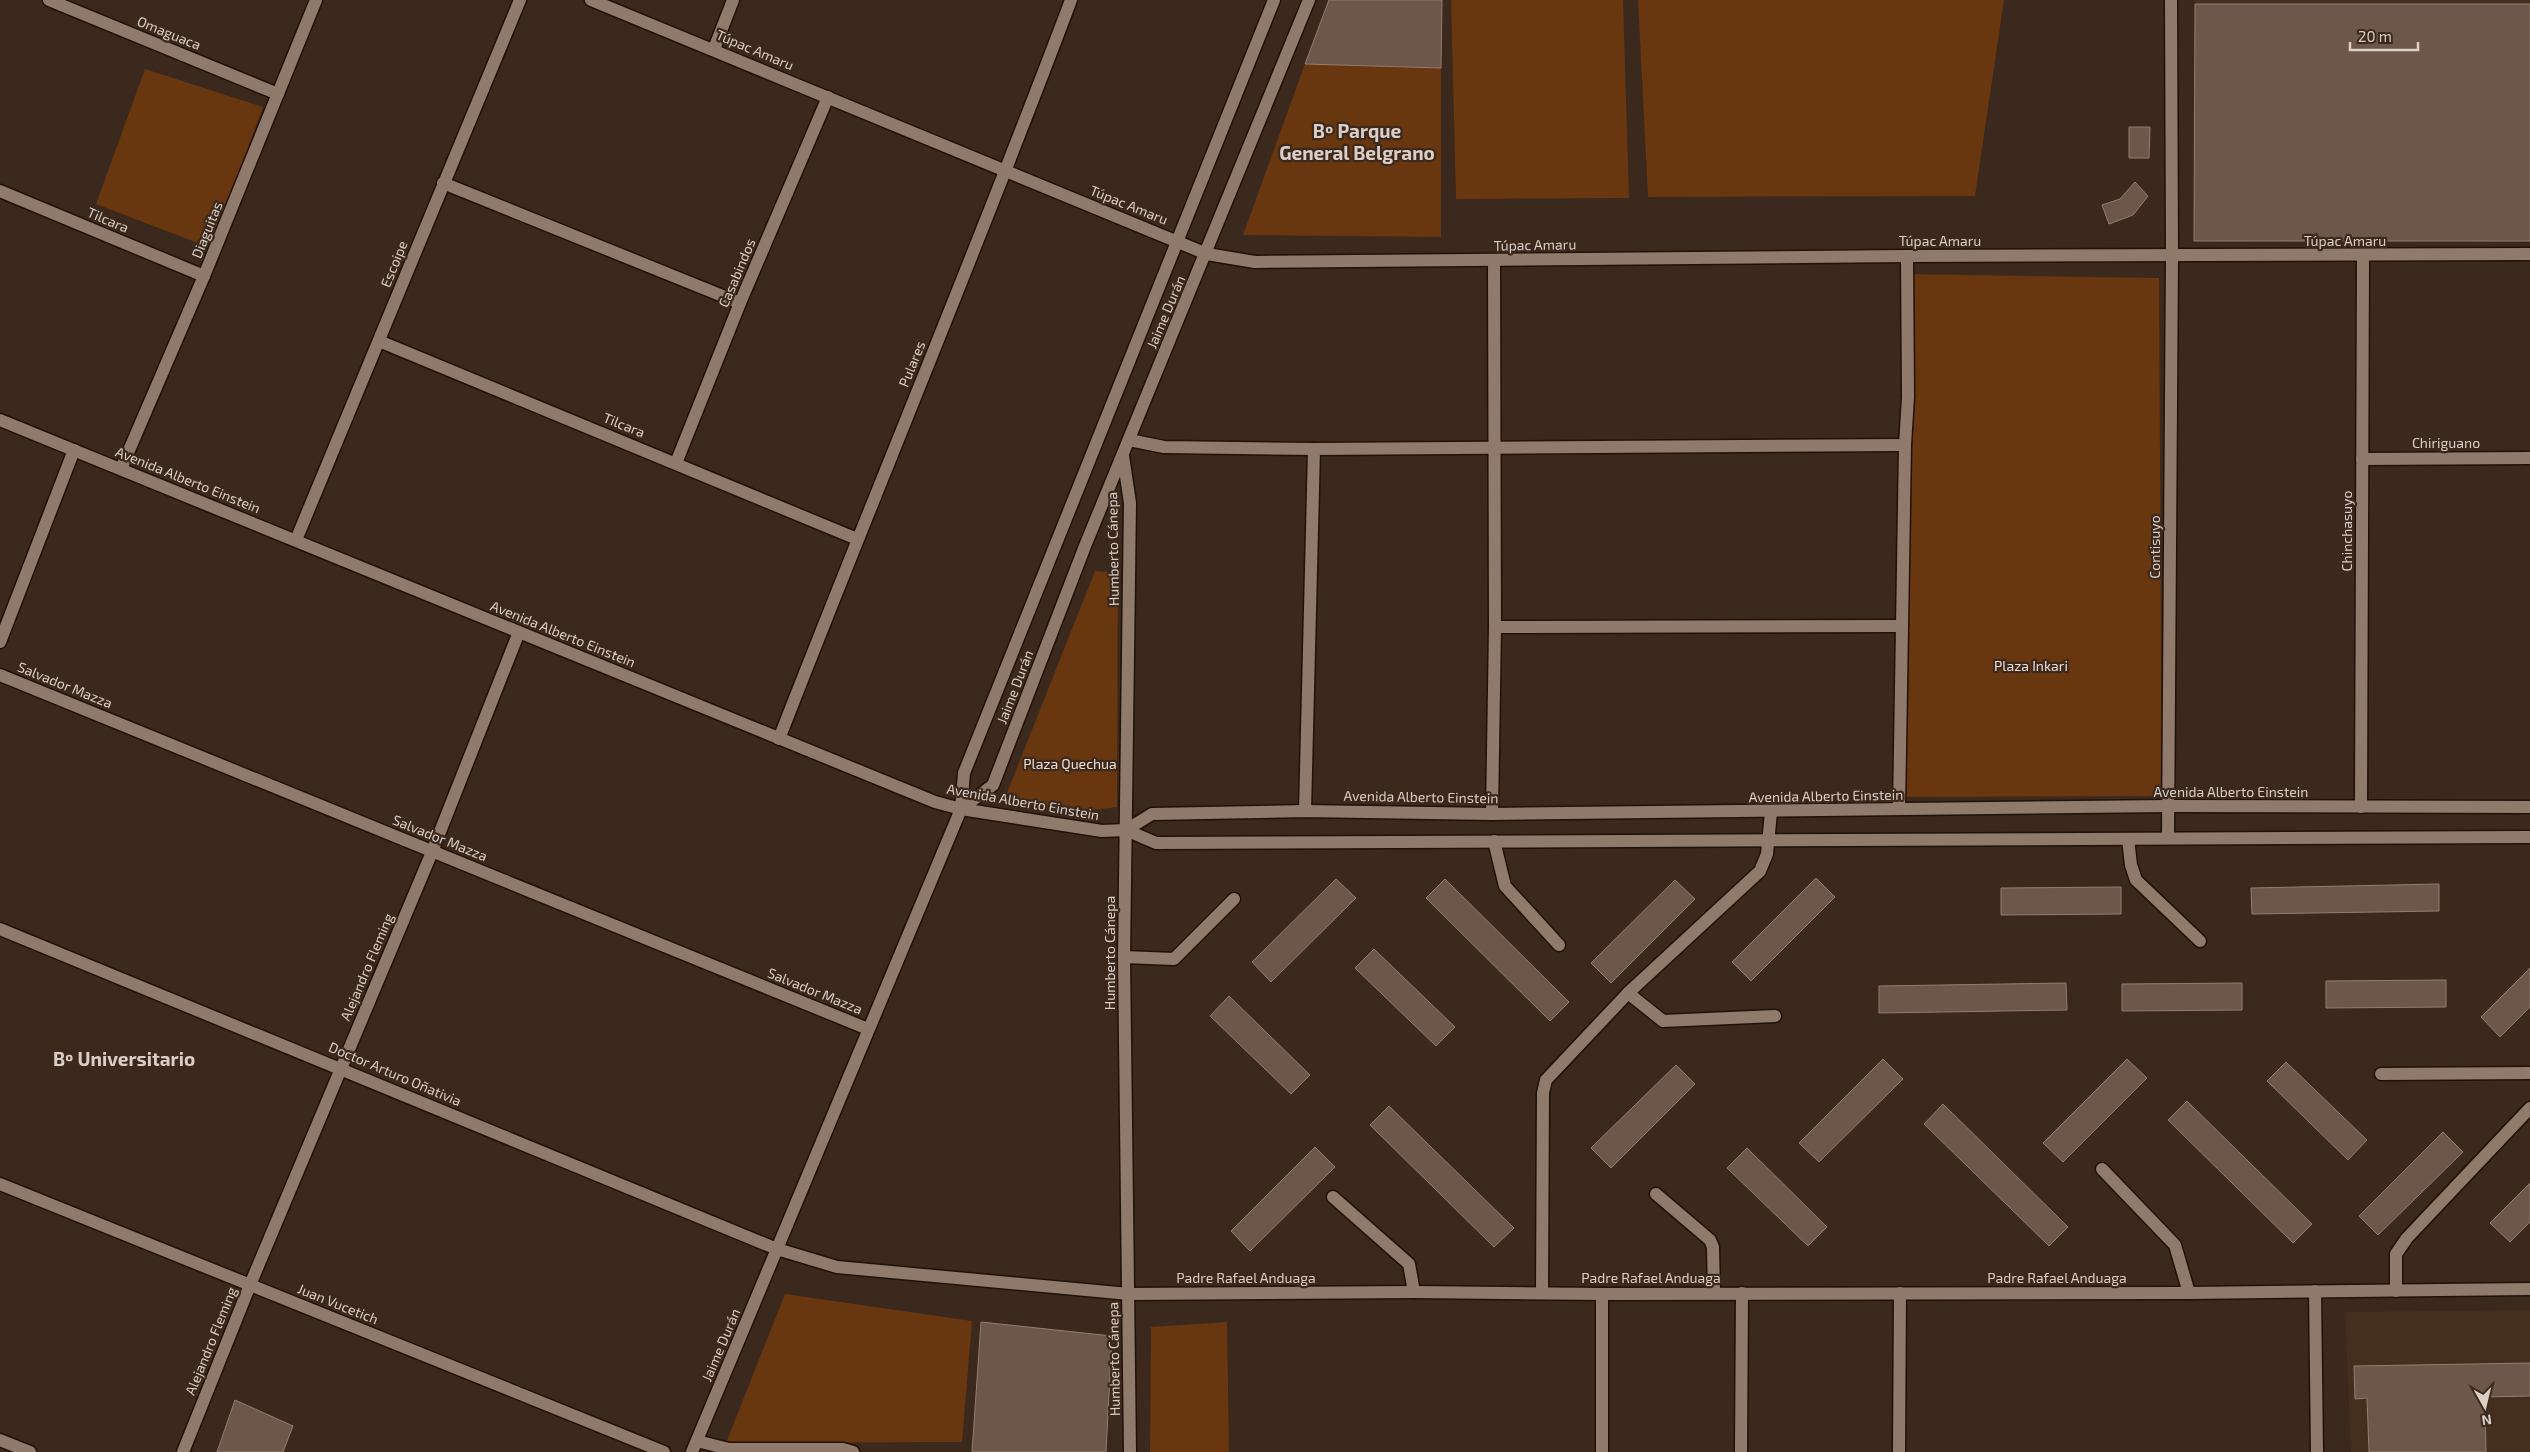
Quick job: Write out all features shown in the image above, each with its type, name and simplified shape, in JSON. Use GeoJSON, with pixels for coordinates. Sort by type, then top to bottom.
{"type":"FeatureCollection","features":[{"type":"Feature","properties":{"kind":"street","name":"Omaguaca"},"geometry":{"type":"LineString","coordinates":[[49,0],[278,94]]}},
{"type":"Feature","properties":{"kind":"street","name":"Diaguitas"},"geometry":{"type":"LineString","coordinates":[[121,469],[204,276],[316,0]]}},
{"type":"Feature","properties":{"kind":"street","name":"Escoipe"},"geometry":{"type":"LineString","coordinates":[[296,540],[520,0]]}},
{"type":"Feature","properties":{"kind":"street","name":"Túpac Amaru"},"geometry":{"type":"LineString","coordinates":[[592,0],[1207,254],[1255,262],[1907,256],[2530,254]]}},
{"type":"Feature","properties":{"kind":"street"},"geometry":{"type":"LineString","coordinates":[[714,49],[734,0]]}},
{"type":"Feature","properties":{"kind":"street","name":"Pulares"},"geometry":{"type":"LineString","coordinates":[[779,739],[857,539],[1007,171],[1071,0]]}},
{"type":"Feature","properties":{"kind":"street","name":"Jaime Durán"},"geometry":{"type":"LineString","coordinates":[[694,1446],[961,809],[964,773],[1274,0]]}},
{"type":"Feature","properties":{"kind":"street","name":"Jaime Durán"},"geometry":{"type":"LineString","coordinates":[[961,809],[993,785],[1129,440],[1207,254],[1309,0]]}},
{"type":"Feature","properties":{"kind":"street","name":"Contisuyo"},"geometry":{"type":"LineString","coordinates":[[2168,838],[2172,256],[2171,0]]}},
{"type":"Feature","properties":{"kind":"street","name":"Casabindos"},"geometry":{"type":"LineString","coordinates":[[676,463],[740,303],[828,97]]}},
{"type":"Feature","properties":{"kind":"street"},"geometry":{"type":"LineString","coordinates":[[443,183],[740,303]]}},
{"type":"Feature","properties":{"kind":"street","name":"Tilcara"},"geometry":{"type":"LineString","coordinates":[[0,191],[204,276]]}},
{"type":"Feature","properties":{"kind":"street"},"geometry":{"type":"LineString","coordinates":[[1899,810],[1905,445],[1908,397],[1907,256]]}},
{"type":"Feature","properties":{"kind":"street","name":"Chinchasuyo"},"geometry":{"type":"LineString","coordinates":[[2361,807],[2364,256]]}},
{"type":"Feature","properties":{"kind":"street"},"geometry":{"type":"LineString","coordinates":[[1492,814],[1496,627],[1494,261]]}},
{"type":"Feature","properties":{"kind":"street","name":"Tilcara"},"geometry":{"type":"LineString","coordinates":[[379,342],[857,539]]}},
{"type":"Feature","properties":{"kind":"street","name":"Avenida Alberto Einstein"},"geometry":{"type":"LineString","coordinates":[[0,420],[935,802],[961,809],[1084,830],[1126,830],[1156,843],[2530,837]]}},
{"type":"Feature","properties":{"kind":"street"},"geometry":{"type":"LineString","coordinates":[[1129,440],[1164,447],[1314,449],[1905,445]]}},
{"type":"Feature","properties":{"kind":"street"},"geometry":{"type":"LineString","coordinates":[[1305,811],[1314,449]]}},
{"type":"Feature","properties":{"kind":"street"},"geometry":{"type":"LineString","coordinates":[[0,642],[74,450]]}},
{"type":"Feature","properties":{"kind":"street","name":"Humberto Cánepa"},"geometry":{"type":"LineString","coordinates":[[1123,456],[1130,503],[1124,957],[1130,1452]]}},
{"type":"Feature","properties":{"kind":"street","name":"Chiriguano"},"geometry":{"type":"LineString","coordinates":[[2362,459],[2530,458]]}},
{"type":"Feature","properties":{"kind":"street"},"geometry":{"type":"LineString","coordinates":[[1496,627],[1902,626]]}},
{"type":"Feature","properties":{"kind":"street","name":"Alejandro Fleming"},"geometry":{"type":"LineString","coordinates":[[183,1452],[250,1285],[432,852],[519,632]]}},
{"type":"Feature","properties":{"kind":"street","name":"Salvador Mazza"},"geometry":{"type":"LineString","coordinates":[[0,675],[868,1029]]}},
{"type":"Feature","properties":{"kind":"street","name":"Avenida Alberto Einstein"},"geometry":{"type":"LineString","coordinates":[[1126,830],[1152,814],[1305,811],[1492,814],[2168,806],[2530,806]]}},
{"type":"Feature","properties":{"kind":"street"},"geometry":{"type":"LineString","coordinates":[[1542,1293],[1543,1093],[1546,1080],[1628,993],[1760,871],[1765,863],[1771,812]]}},
{"type":"Feature","properties":{"kind":"street"},"geometry":{"type":"LineString","coordinates":[[2128,839],[2130,865],[2136,880],[2200,941]]}},
{"type":"Feature","properties":{"kind":"street"},"geometry":{"type":"LineString","coordinates":[[1494,841],[1505,886],[1559,945]]}},
{"type":"Feature","properties":{"kind":"street"},"geometry":{"type":"LineString","coordinates":[[1124,957],[1174,959],[1234,899]]}},
{"type":"Feature","properties":{"kind":"street","name":"Doctor Arturo Oñativia"},"geometry":{"type":"LineString","coordinates":[[0,929],[777,1249]]}},
{"type":"Feature","properties":{"kind":"street"},"geometry":{"type":"LineString","coordinates":[[1628,993],[1663,1021],[1775,1016]]}},
{"type":"Feature","properties":{"kind":"street"},"geometry":{"type":"LineString","coordinates":[[2381,1074],[2530,1073]]}},
{"type":"Feature","properties":{"kind":"street"},"geometry":{"type":"LineString","coordinates":[[2396,1291],[2396,1254],[2407,1238],[2530,1108]]}},
{"type":"Feature","properties":{"kind":"street"},"geometry":{"type":"LineString","coordinates":[[2102,1169],[2175,1245],[2189,1293]]}},
{"type":"Feature","properties":{"kind":"street","name":"Juan Vucetich"},"geometry":{"type":"LineString","coordinates":[[0,1184],[664,1452]]}},
{"type":"Feature","properties":{"kind":"street"},"geometry":{"type":"LineString","coordinates":[[1656,1194],[1710,1240],[1713,1247],[1714,1293]]}},
{"type":"Feature","properties":{"kind":"street"},"geometry":{"type":"LineString","coordinates":[[1333,1197],[1409,1264],[1414,1292]]}},
{"type":"Feature","properties":{"kind":"street","name":"Padre Rafael Anduaga"},"geometry":{"type":"LineString","coordinates":[[777,1249],[836,1267],[1129,1294],[1414,1292],[1602,1294],[2189,1293],[2530,1289]]}},
{"type":"Feature","properties":{"kind":"street"},"geometry":{"type":"LineString","coordinates":[[2315,1291],[2317,1452]]}},
{"type":"Feature","properties":{"kind":"street"},"geometry":{"type":"LineString","coordinates":[[1741,1452],[1742,1293]]}},
{"type":"Feature","properties":{"kind":"street"},"geometry":{"type":"LineString","coordinates":[[1899,1452],[1900,1293]]}},
{"type":"Feature","properties":{"kind":"street"},"geometry":{"type":"LineString","coordinates":[[1602,1294],[1602,1452]]}},
{"type":"Feature","properties":{"kind":"street"},"geometry":{"type":"LineString","coordinates":[[0,1440],[30,1452]]}},
{"type":"Feature","properties":{"kind":"street"},"geometry":{"type":"LineString","coordinates":[[694,1446],[730,1450],[843,1449],[853,1452]]}},
{"type":"Feature","properties":{"kind":"shaded area"},"geometry":{"type":"Polygon","coordinates":[[[2195,0],[2530,0],[2530,4],[2195,4],[2195,0]]]}},
{"type":"Feature","properties":{"kind":"shaded area"},"geometry":{"type":"Polygon","coordinates":[[[2530,1310],[2530,1452],[2351,1452],[2345,1312],[2530,1310]]]}},
{"type":"Feature","properties":{"kind":"green space"},"geometry":{"type":"Polygon","coordinates":[[[1451,0],[1623,0],[1629,198],[1456,199],[1451,0]]]}},
{"type":"Feature","properties":{"kind":"green space"},"geometry":{"type":"Polygon","coordinates":[[[1638,0],[2004,0],[1975,196],[1648,197],[1638,0]]]}},
{"type":"Feature","properties":{"kind":"green space"},"geometry":{"type":"Polygon","coordinates":[[[1305,64],[1441,68],[1441,237],[1243,235],[1305,64]]]}},
{"type":"Feature","properties":{"kind":"green space"},"geometry":{"type":"Polygon","coordinates":[[[145,69],[263,107],[211,248],[96,204],[145,69]]]}},
{"type":"Feature","properties":{"kind":"green space","name":"Plaza Inkari"},"geometry":{"type":"Polygon","coordinates":[[[1907,274],[2159,278],[2162,796],[1900,797],[1907,274]]]}},
{"type":"Feature","properties":{"kind":"green space","name":"Plaza Quechua"},"geometry":{"type":"Polygon","coordinates":[[[1095,571],[1118,573],[1117,807],[1063,814],[1005,798],[1095,571]]]}},
{"type":"Feature","properties":{"kind":"green space"},"geometry":{"type":"Polygon","coordinates":[[[785,1294],[972,1321],[962,1442],[726,1443],[785,1294]]]}},
{"type":"Feature","properties":{"kind":"green space"},"geometry":{"type":"Polygon","coordinates":[[[1227,1322],[1229,1452],[1150,1452],[1151,1327],[1227,1322]]]}},
{"type":"Feature","properties":{"kind":"building"},"geometry":{"type":"Polygon","coordinates":[[[1329,0],[1442,0],[1441,68],[1305,64],[1329,0]]]}},
{"type":"Feature","properties":{"kind":"building"},"geometry":{"type":"Polygon","coordinates":[[[2195,4],[2530,4],[2530,241],[2194,241],[2195,4]]]}},
{"type":"Feature","properties":{"kind":"building"},"geometry":{"type":"Polygon","coordinates":[[[2129,127],[2150,127],[2149,158],[2129,158],[2129,127]]]}},
{"type":"Feature","properties":{"kind":"building"},"geometry":{"type":"Polygon","coordinates":[[[2135,182],[2148,196],[2133,215],[2109,224],[2102,205],[2120,199],[2135,182]]]}},
{"type":"Feature","properties":{"kind":"building"},"geometry":{"type":"Polygon","coordinates":[[[1816,878],[1835,897],[1751,981],[1732,962],[1816,878]]]}},
{"type":"Feature","properties":{"kind":"building"},"geometry":{"type":"Polygon","coordinates":[[[1336,879],[1356,898],[1271,982],[1252,962],[1336,879]]]}},
{"type":"Feature","properties":{"kind":"building"},"geometry":{"type":"Polygon","coordinates":[[[1445,879],[1569,1002],[1550,1021],[1426,898],[1445,879]]]}},
{"type":"Feature","properties":{"kind":"building"},"geometry":{"type":"Polygon","coordinates":[[[1675,880],[1695,899],[1611,983],[1591,963],[1675,880]]]}},
{"type":"Feature","properties":{"kind":"building"},"geometry":{"type":"Polygon","coordinates":[[[2439,884],[2439,911],[2252,914],[2251,888],[2439,884]]]}},
{"type":"Feature","properties":{"kind":"building"},"geometry":{"type":"Polygon","coordinates":[[[2121,887],[2121,914],[2001,915],[2001,888],[2121,887]]]}},
{"type":"Feature","properties":{"kind":"building"},"geometry":{"type":"Polygon","coordinates":[[[1374,949],[1455,1027],[1436,1046],[1355,968],[1374,949]]]}},
{"type":"Feature","properties":{"kind":"building"},"geometry":{"type":"Polygon","coordinates":[[[2530,968],[2530,1007],[2500,1037],[2481,1017],[2530,968]]]}},
{"type":"Feature","properties":{"kind":"building"},"geometry":{"type":"Polygon","coordinates":[[[2446,980],[2446,1007],[2326,1008],[2326,981],[2446,980]]]}},
{"type":"Feature","properties":{"kind":"building"},"geometry":{"type":"Polygon","coordinates":[[[2066,983],[2067,1010],[1879,1013],[1879,986],[2066,983]]]}},
{"type":"Feature","properties":{"kind":"building"},"geometry":{"type":"Polygon","coordinates":[[[2242,983],[2242,1010],[2122,1011],[2122,984],[2242,983]]]}},
{"type":"Feature","properties":{"kind":"building"},"geometry":{"type":"Polygon","coordinates":[[[1229,996],[1310,1075],[1291,1094],[1210,1016],[1229,996]]]}},
{"type":"Feature","properties":{"kind":"building"},"geometry":{"type":"Polygon","coordinates":[[[1883,1059],[1903,1079],[1819,1162],[1799,1143],[1883,1059]]]}},
{"type":"Feature","properties":{"kind":"building"},"geometry":{"type":"Polygon","coordinates":[[[2127,1059],[2147,1078],[2063,1162],[2043,1143],[2127,1059]]]}},
{"type":"Feature","properties":{"kind":"building"},"geometry":{"type":"Polygon","coordinates":[[[2286,1062],[2367,1140],[2348,1160],[2267,1081],[2286,1062]]]}},
{"type":"Feature","properties":{"kind":"building"},"geometry":{"type":"Polygon","coordinates":[[[1676,1065],[1695,1084],[1611,1168],[1591,1148],[1676,1065]]]}},
{"type":"Feature","properties":{"kind":"building"},"geometry":{"type":"Polygon","coordinates":[[[2187,1101],[2312,1224],[2293,1243],[2168,1120],[2187,1101]]]}},
{"type":"Feature","properties":{"kind":"building"},"geometry":{"type":"Polygon","coordinates":[[[1943,1104],[2068,1227],[2049,1246],[1924,1124],[1943,1104]]]}},
{"type":"Feature","properties":{"kind":"building"},"geometry":{"type":"Polygon","coordinates":[[[1389,1106],[1514,1228],[1494,1247],[1370,1125],[1389,1106]]]}},
{"type":"Feature","properties":{"kind":"building"},"geometry":{"type":"Polygon","coordinates":[[[2443,1132],[2463,1152],[2378,1235],[2359,1216],[2443,1132]]]}},
{"type":"Feature","properties":{"kind":"building"},"geometry":{"type":"Polygon","coordinates":[[[1315,1147],[1335,1167],[1250,1251],[1231,1231],[1315,1147]]]}},
{"type":"Feature","properties":{"kind":"building"},"geometry":{"type":"Polygon","coordinates":[[[1747,1148],[1827,1227],[1808,1246],[1727,1168],[1747,1148]]]}},
{"type":"Feature","properties":{"kind":"building"},"geometry":{"type":"Polygon","coordinates":[[[2530,1183],[2530,1222],[2510,1242],[2490,1223],[2530,1183]]]}},
{"type":"Feature","properties":{"kind":"building"},"geometry":{"type":"Polygon","coordinates":[[[981,1322],[1112,1336],[1106,1452],[972,1452],[981,1322]]]}},
{"type":"Feature","properties":{"kind":"building"},"geometry":{"type":"Polygon","coordinates":[[[2530,1363],[2530,1396],[2485,1397],[2486,1452],[2369,1452],[2367,1398],[2355,1399],[2354,1366],[2530,1363]]]}},
{"type":"Feature","properties":{"kind":"building"},"geometry":{"type":"Polygon","coordinates":[[[235,1400],[293,1426],[283,1452],[217,1452],[235,1400]]]}},
{"type":"Feature","properties":{"kind":"district","name":"Bº Parque General Belgrano"},"geometry":{"type":"Point","coordinates":[1357,142]}},
{"type":"Feature","properties":{"kind":"district","name":"Bº Universitario"},"geometry":{"type":"Point","coordinates":[124,1059]}}]}
